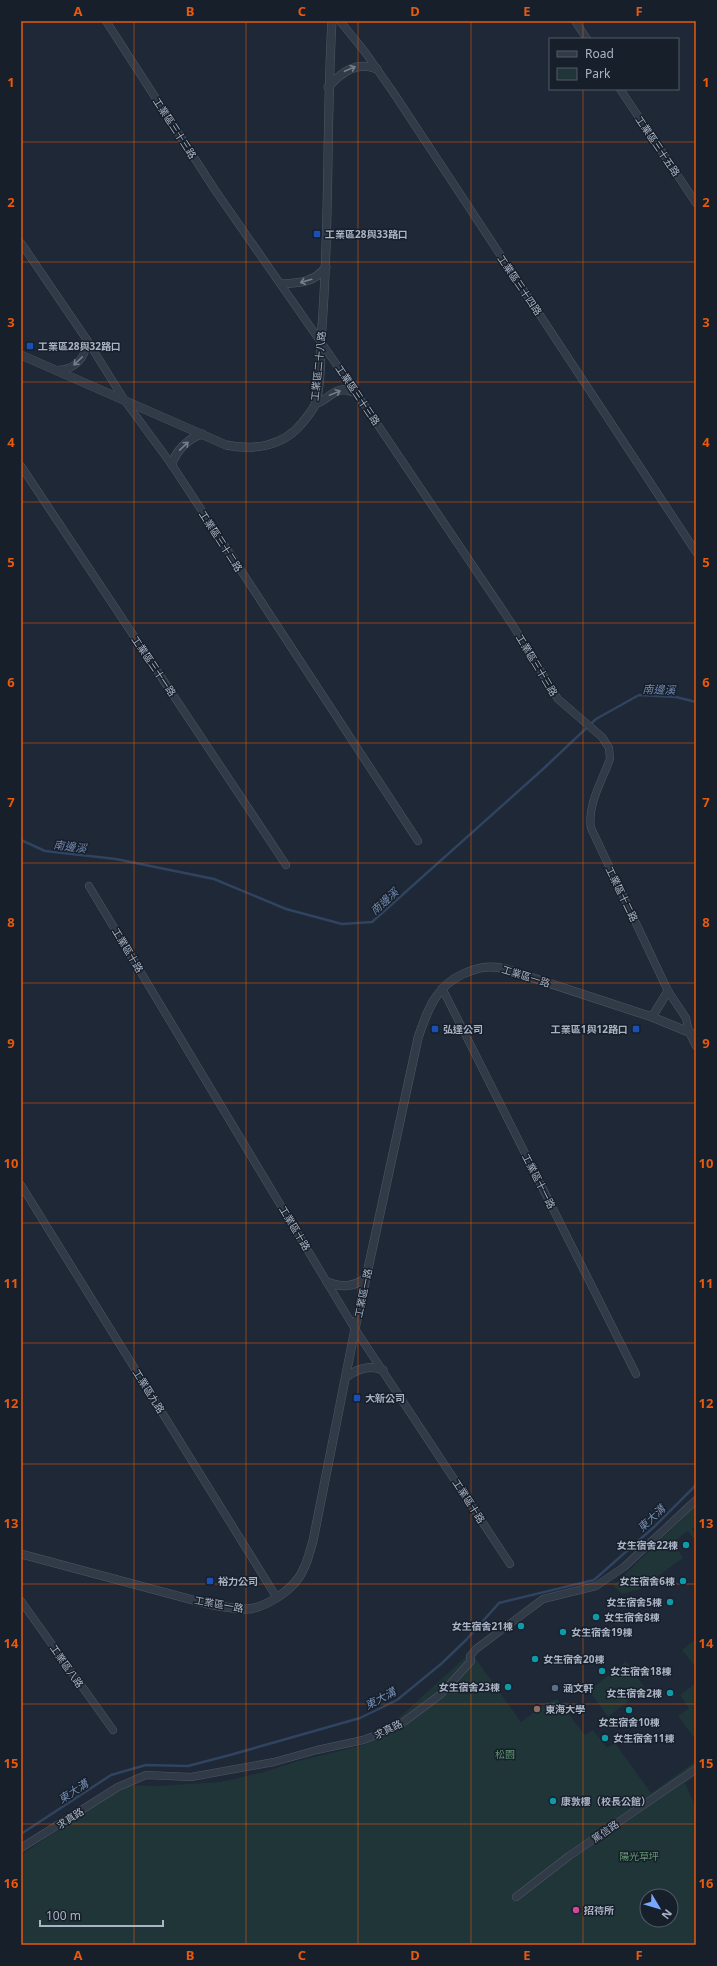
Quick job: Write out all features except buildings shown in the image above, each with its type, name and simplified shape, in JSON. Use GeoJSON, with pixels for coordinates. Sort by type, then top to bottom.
{"type":"FeatureCollection","features":[{"type":"Feature","properties":{"kind":"street","name":"工業區三十三路"},"geometry":{"type":"LineString","coordinates":[[106,21],[214,190],[282,284],[357,394],[512,624],[558,699],[602,737]]}},
{"type":"Feature","properties":{"kind":"street","name":"工業區二十八路"},"geometry":{"type":"LineString","coordinates":[[21,355],[202,434],[217,442],[237,448],[247,449],[269,445],[294,431],[306,418],[315,404],[319,378],[320,341],[326,267],[328,87],[332,21]]}},
{"type":"Feature","properties":{"kind":"street","name":"工業區三十四路"},"geometry":{"type":"LineString","coordinates":[[340,21],[377,69],[696,552]]}},
{"type":"Feature","properties":{"kind":"street"},"geometry":{"type":"LineString","coordinates":[[575,21],[586,38]]}},
{"type":"Feature","properties":{"kind":"street"},"geometry":{"type":"LineString","coordinates":[[328,87],[349,68],[364,66],[377,69]]}},
{"type":"Feature","properties":{"kind":"street","name":"工業區三十五路"},"geometry":{"type":"LineString","coordinates":[[621,90],[696,203]]}},
{"type":"Feature","properties":{"kind":"street","name":"工業區三十二路"},"geometry":{"type":"LineString","coordinates":[[21,243],[87,340],[125,401],[172,465],[418,841]]}},
{"type":"Feature","properties":{"kind":"street"},"geometry":{"type":"LineString","coordinates":[[282,284],[309,281],[317,277],[326,267]]}},
{"type":"Feature","properties":{"kind":"street"},"geometry":{"type":"LineString","coordinates":[[57,370],[69,368],[79,362],[85,352],[87,340]]}},
{"type":"Feature","properties":{"kind":"street"},"geometry":{"type":"LineString","coordinates":[[315,404],[338,390],[351,390],[357,394]]}},
{"type":"Feature","properties":{"kind":"street"},"geometry":{"type":"LineString","coordinates":[[172,465],[180,449],[194,438],[202,434]]}},
{"type":"Feature","properties":{"kind":"street","name":"工業區三十一路"},"geometry":{"type":"LineString","coordinates":[[21,466],[286,866]]}},
{"type":"Feature","properties":{"kind":"street","name":"工業區十二路"},"geometry":{"type":"LineString","coordinates":[[602,737],[609,748],[610,759],[592,806],[590,815],[591,828],[668,991],[686,1018],[696,1046]]}},
{"type":"Feature","properties":{"kind":"street","name":"工業區十路"},"geometry":{"type":"LineString","coordinates":[[90,886],[355,1329],[510,1564]]}},
{"type":"Feature","properties":{"kind":"street","name":"工業區一路"},"geometry":{"type":"LineString","coordinates":[[21,1554],[204,1603],[234,1609],[249,1609],[278,1598],[293,1585],[303,1571],[313,1541],[355,1329],[418,1038],[432,1002],[442,988],[450,980],[468,971],[477,968],[496,966],[652,1017],[692,1033]]}},
{"type":"Feature","properties":{"kind":"street","name":"工業區十一路"},"geometry":{"type":"LineString","coordinates":[[442,988],[636,1374]]}},
{"type":"Feature","properties":{"kind":"street"},"geometry":{"type":"LineString","coordinates":[[652,1017],[668,991]]}},
{"type":"Feature","properties":{"kind":"street","name":"工業區九路"},"geometry":{"type":"LineString","coordinates":[[21,1185],[278,1598]]}},
{"type":"Feature","properties":{"kind":"street"},"geometry":{"type":"LineString","coordinates":[[327,1282],[338,1286],[346,1286],[355,1284],[366,1278]]}},
{"type":"Feature","properties":{"kind":"street"},"geometry":{"type":"LineString","coordinates":[[346,1377],[356,1371],[369,1367],[383,1370]]}},
{"type":"Feature","properties":{"kind":"street","name":"求真路"},"geometry":{"type":"LineString","coordinates":[[21,1848],[118,1787],[146,1775],[190,1777],[274,1762],[363,1740],[382,1733],[405,1721],[442,1694],[471,1661],[470,1656],[476,1649],[543,1599],[596,1586],[624,1567],[696,1500]]}},
{"type":"Feature","properties":{"kind":"street"},"geometry":{"type":"LineString","coordinates":[[21,1563],[30,1557]]}},
{"type":"Feature","properties":{"kind":"street","name":"工業區八路"},"geometry":{"type":"LineString","coordinates":[[21,1601],[113,1730]]}},
{"type":"Feature","properties":{"kind":"street","name":"篤信路"},"geometry":{"type":"LineString","coordinates":[[516,1897],[569,1856],[696,1769]]}},
{"type":"Feature","properties":{"kind":"green space"},"geometry":{"type":"Polygon","coordinates":[[[696,1505],[696,1526],[692,1529],[696,1536],[693,1538],[688,1531],[673,1542],[683,1558],[640,1589],[622,1594],[613,1586],[696,1505]]]}},
{"type":"Feature","properties":{"kind":"green space"},"geometry":{"type":"Polygon","coordinates":[[[696,1639],[696,1668],[682,1650],[696,1639]]]}},
{"type":"Feature","properties":{"kind":"green space","name":"東海大學"},"geometry":{"type":"Polygon","coordinates":[[[471,1652],[521,1722],[547,1703],[557,1699],[585,1735],[593,1730],[607,1748],[615,1743],[651,1793],[696,1761],[696,1776],[685,1783],[696,1808],[696,1945],[21,1945],[21,1855],[96,1804],[129,1785],[158,1786],[220,1782],[264,1772],[298,1761],[364,1745],[402,1715],[471,1652]]]}},
{"type":"Feature","properties":{"kind":"green space"},"geometry":{"type":"Polygon","coordinates":[[[626,1661],[645,1688],[608,1717],[589,1691],[626,1661]]]}},
{"type":"Feature","properties":{"kind":"green space"},"geometry":{"type":"Polygon","coordinates":[[[696,1683],[696,1740],[678,1716],[689,1708],[680,1695],[696,1683]]]}},
{"type":"Feature","properties":{"kind":"waterway","name":"南邊溪"},"geometry":{"type":"LineString","coordinates":[[21,840],[45,851],[116,859],[214,879],[286,909],[342,924],[372,922],[542,770],[596,719],[639,695],[676,697],[696,702]]}},
{"type":"Feature","properties":{"kind":"waterway","name":"東大溝"},"geometry":{"type":"LineString","coordinates":[[21,1834],[111,1775],[146,1765],[188,1766],[230,1755],[360,1718],[397,1700],[441,1664],[466,1640],[499,1603],[594,1580],[654,1527],[696,1485]]}},
{"type":"Feature","properties":{"kind":"place","name":"工業區28與33路口"},"geometry":{"type":"Point","coordinates":[317,234]}},
{"type":"Feature","properties":{"kind":"place","name":"工業區28與32路口"},"geometry":{"type":"Point","coordinates":[30,346]}},
{"type":"Feature","properties":{"kind":"place","name":"弘達公司"},"geometry":{"type":"Point","coordinates":[435,1029]}},
{"type":"Feature","properties":{"kind":"place","name":"工業區1與12路口"},"geometry":{"type":"Point","coordinates":[636,1029]}},
{"type":"Feature","properties":{"kind":"place","name":"大新公司"},"geometry":{"type":"Point","coordinates":[357,1398]}},
{"type":"Feature","properties":{"kind":"place","name":"女生宿舍22棟"},"geometry":{"type":"Point","coordinates":[686,1545]}},
{"type":"Feature","properties":{"kind":"place","name":"裕力公司"},"geometry":{"type":"Point","coordinates":[210,1581]}},
{"type":"Feature","properties":{"kind":"place","name":"女生宿舍6棟"},"geometry":{"type":"Point","coordinates":[683,1581]}},
{"type":"Feature","properties":{"kind":"place","name":"女生宿舍5棟"},"geometry":{"type":"Point","coordinates":[670,1602]}},
{"type":"Feature","properties":{"kind":"place","name":"女生宿舍8棟"},"geometry":{"type":"Point","coordinates":[596,1617]}},
{"type":"Feature","properties":{"kind":"place","name":"女生宿舍21棟"},"geometry":{"type":"Point","coordinates":[521,1626]}},
{"type":"Feature","properties":{"kind":"place","name":"女生宿舍19棟"},"geometry":{"type":"Point","coordinates":[563,1632]}},
{"type":"Feature","properties":{"kind":"place","name":"女生宿舍20棟"},"geometry":{"type":"Point","coordinates":[535,1659]}},
{"type":"Feature","properties":{"kind":"place","name":"女生宿舍18棟"},"geometry":{"type":"Point","coordinates":[602,1671]}},
{"type":"Feature","properties":{"kind":"place","name":"女生宿舍23棟"},"geometry":{"type":"Point","coordinates":[508,1687]}},
{"type":"Feature","properties":{"kind":"place","name":"涵文軒"},"geometry":{"type":"Point","coordinates":[555,1688]}},
{"type":"Feature","properties":{"kind":"place","name":"女生宿舍2棟"},"geometry":{"type":"Point","coordinates":[670,1693]}},
{"type":"Feature","properties":{"kind":"place","name":"東海大學"},"geometry":{"type":"Point","coordinates":[537,1709]}},
{"type":"Feature","properties":{"kind":"place","name":"女生宿舍10棟"},"geometry":{"type":"Point","coordinates":[629,1710]}},
{"type":"Feature","properties":{"kind":"place","name":"女生宿舍11棟"},"geometry":{"type":"Point","coordinates":[605,1738]}},
{"type":"Feature","properties":{"kind":"place","name":"康敦樓（校長公館）"},"geometry":{"type":"Point","coordinates":[553,1801]}},
{"type":"Feature","properties":{"kind":"place","name":"招待所"},"geometry":{"type":"Point","coordinates":[576,1910]}},
{"type":"Feature","properties":{"kind":"park label","name":"松園"},"geometry":{"type":"Point","coordinates":[505,1754]}},
{"type":"Feature","properties":{"kind":"park label","name":"陽光草坪"},"geometry":{"type":"Point","coordinates":[639,1856]}}]}
